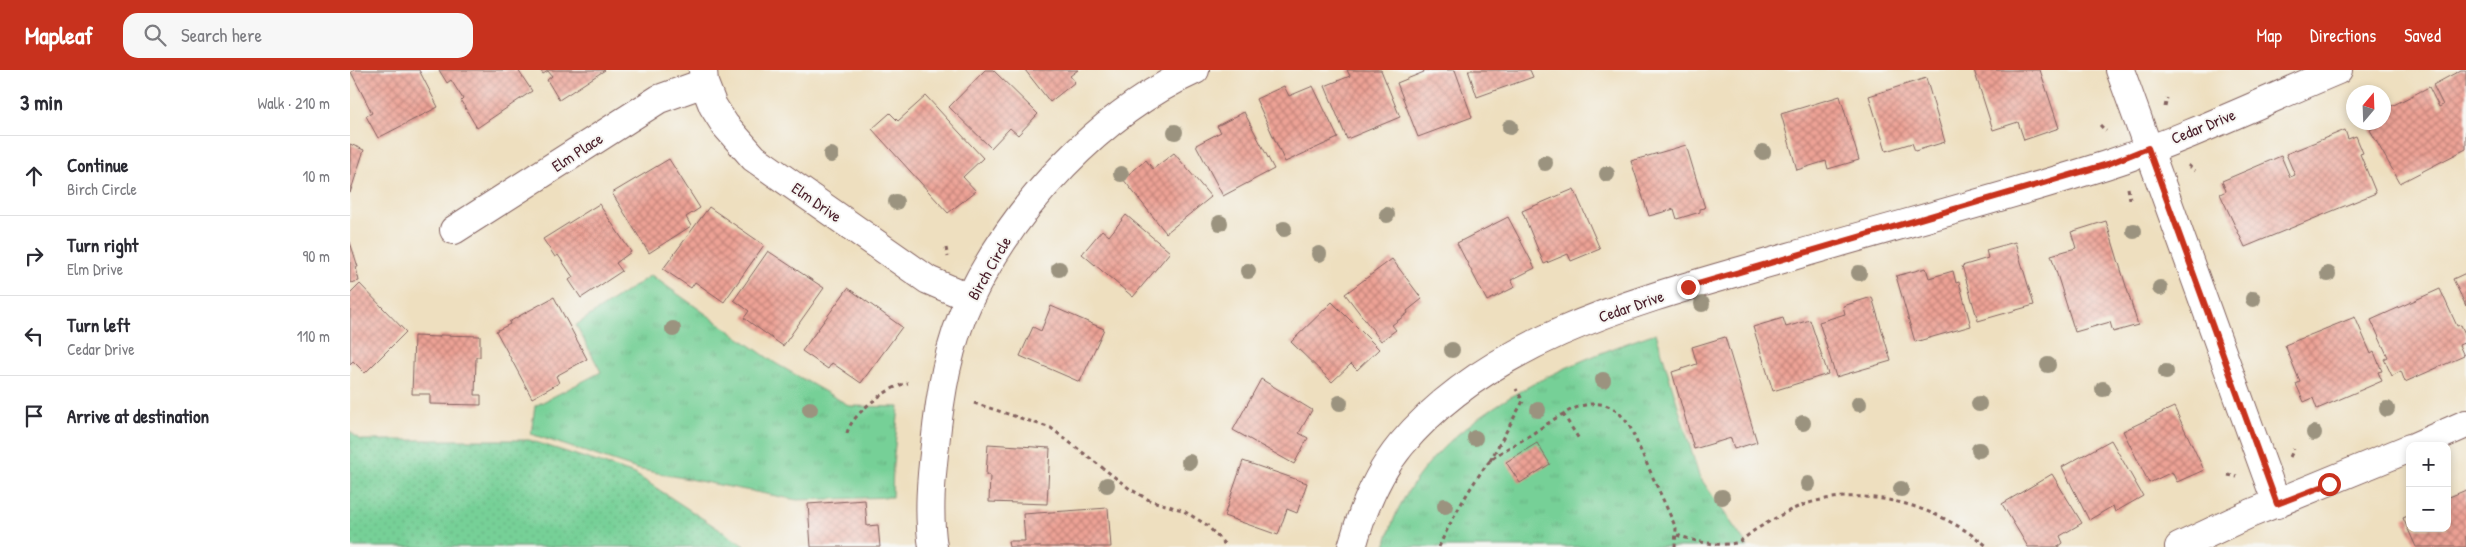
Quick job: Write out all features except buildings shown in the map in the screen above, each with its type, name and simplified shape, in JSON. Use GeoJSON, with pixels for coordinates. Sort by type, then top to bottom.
{"type":"FeatureCollection","features":[{"type":"Feature","properties":{"kind":"street","name":"Birch Circle"},"geometry":{"type":"LineString","coordinates":[[933,547],[930,484],[942,382],[970,298],[1007,236],[1050,180],[1088,139],[1124,111],[1176,78],[1195,70]]}},
{"type":"Feature","properties":{"kind":"street"},"geometry":{"type":"LineString","coordinates":[[2120,70],[2277,504]]}},
{"type":"Feature","properties":{"kind":"street","name":"Cedar Drive"},"geometry":{"type":"LineString","coordinates":[[1352,547],[1365,507],[1382,474],[1400,447],[1420,426],[1469,383],[1509,358],[1544,340],[1611,312],[1688,287],[2108,164],[2338,70]]}},
{"type":"Feature","properties":{"kind":"street","name":"Elm Drive"},"geometry":{"type":"LineString","coordinates":[[704,76],[714,106],[725,125],[754,158],[928,280],[970,298]]}},
{"type":"Feature","properties":{"kind":"street","name":"Elm Place"},"geometry":{"type":"LineString","coordinates":[[454,230],[659,99],[704,76]]}},
{"type":"Feature","properties":{"kind":"street"},"geometry":{"type":"LineString","coordinates":[[2425,442],[2466,424]]}},
{"type":"Feature","properties":{"kind":"street"},"geometry":{"type":"LineString","coordinates":[[2179,547],[2406,450]]}},
{"type":"Feature","properties":{"kind":"path"},"geometry":{"type":"LineString","coordinates":[[2165,109],[2167,98]]}},
{"type":"Feature","properties":{"kind":"path"},"geometry":{"type":"LineString","coordinates":[[2100,125],[2106,131]]}},
{"type":"Feature","properties":{"kind":"path"},"geometry":{"type":"LineString","coordinates":[[2188,165],[2195,171]]}},
{"type":"Feature","properties":{"kind":"path"},"geometry":{"type":"LineString","coordinates":[[2128,187],[2130,199]]}},
{"type":"Feature","properties":{"kind":"path"},"geometry":{"type":"LineString","coordinates":[[946,248],[948,259]]}},
{"type":"Feature","properties":{"kind":"path"},"geometry":{"type":"LineString","coordinates":[[847,433],[859,414],[887,391],[898,385],[908,383]]}},
{"type":"Feature","properties":{"kind":"path"},"geometry":{"type":"LineString","coordinates":[[1439,547],[1459,509],[1490,461],[1522,401],[1516,389]]}},
{"type":"Feature","properties":{"kind":"path"},"geometry":{"type":"LineString","coordinates":[[974,402],[1051,428],[1130,489],[1149,500],[1182,510],[1207,525],[1227,547]]}},
{"type":"Feature","properties":{"kind":"path"},"geometry":{"type":"LineString","coordinates":[[1490,461],[1563,414],[1580,406],[1605,404],[1614,408],[1623,415],[1668,511],[1677,535],[1675,547]]}},
{"type":"Feature","properties":{"kind":"path"},"geometry":{"type":"LineString","coordinates":[[1563,414],[1580,439]]}},
{"type":"Feature","properties":{"kind":"path"},"geometry":{"type":"LineString","coordinates":[[2228,475],[2238,477]]}},
{"type":"Feature","properties":{"kind":"path"},"geometry":{"type":"LineString","coordinates":[[1677,535],[1696,542],[1713,545],[1735,543],[1780,515],[1806,504],[1832,497],[1867,497],[1919,509],[1958,526],[1988,547]]}},
{"type":"Feature","properties":{"kind":"green space"},"geometry":{"type":"Polygon","coordinates":[[[651,275],[775,363],[850,406],[899,407],[893,464],[892,497],[797,500],[637,469],[531,434],[535,406],[601,372],[576,325],[651,275]]]}},
{"type":"Feature","properties":{"kind":"green space"},"geometry":{"type":"Polygon","coordinates":[[[1656,333],[1699,476],[1748,547],[1385,547],[1400,505],[1425,468],[1456,436],[1492,408],[1532,385],[1574,364],[1656,333]]]}},
{"type":"Feature","properties":{"kind":"green space"},"geometry":{"type":"Polygon","coordinates":[[[350,431],[360,440],[529,440],[635,474],[746,547],[350,547],[350,431]]]}},
{"type":"Feature","properties":{"kind":"route"},"geometry":{"type":"LineString","coordinates":[[1688,287],[2108,164],[2148,148],[2277,504],[2329,484]]}}]}
